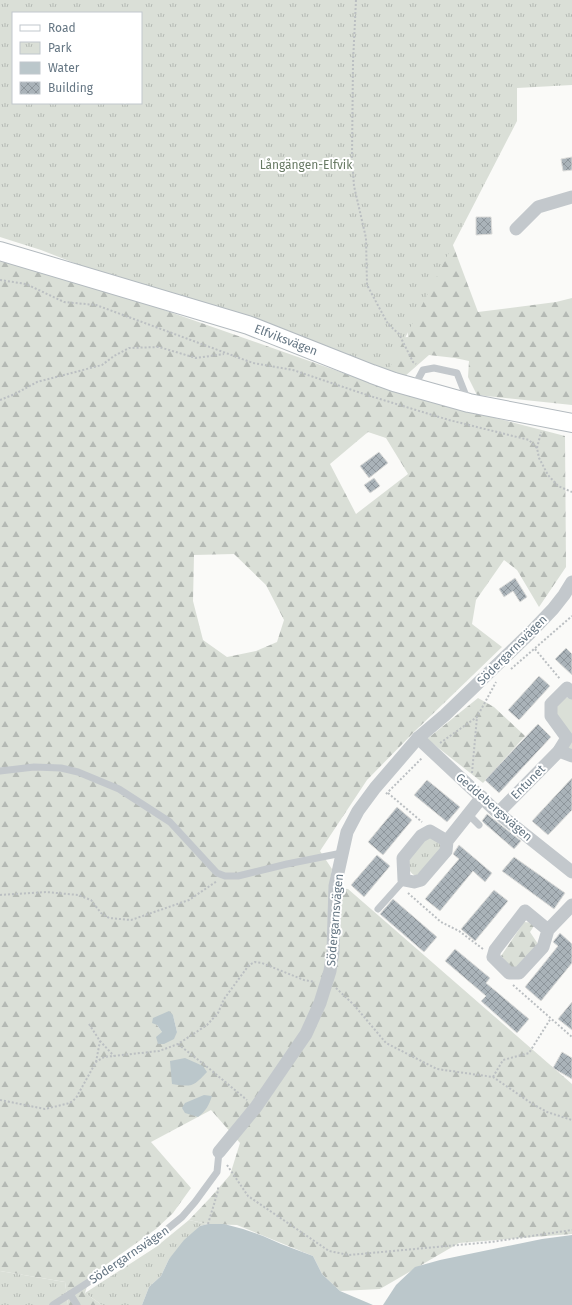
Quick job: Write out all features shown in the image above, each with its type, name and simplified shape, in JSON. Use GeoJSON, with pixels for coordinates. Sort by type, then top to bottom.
{"type":"FeatureCollection","features":[{"type":"Feature","properties":{"kind":"street"},"geometry":{"type":"LineString","coordinates":[[516,229],[538,207],[572,197]]}},
{"type":"Feature","properties":{"kind":"street","name":"Elfviksvägen"},"geometry":{"type":"LineString","coordinates":[[0,251],[248,325],[372,374],[414,387],[469,403],[572,423]]}},
{"type":"Feature","properties":{"kind":"street","name":"Södergarnsvägen"},"geometry":{"type":"LineString","coordinates":[[219,1152],[256,1107],[306,1034],[320,1003],[327,984],[333,951],[335,886],[347,832],[358,811],[375,788],[418,738],[531,632],[557,604],[572,582]]}},
{"type":"Feature","properties":{"kind":"street","name":"Entunet"},"geometry":{"type":"LineString","coordinates":[[498,813],[559,751],[567,738],[551,716],[551,704],[570,690]]}},
{"type":"Feature","properties":{"kind":"street","name":"Geddebergsvägen"},"geometry":{"type":"LineString","coordinates":[[418,738],[498,813],[572,872]]}},
{"type":"Feature","properties":{"kind":"street"},"geometry":{"type":"LineString","coordinates":[[559,751],[572,756]]}},
{"type":"Feature","properties":{"kind":"street"},"geometry":{"type":"LineString","coordinates":[[447,841],[430,831],[421,836],[403,858],[404,880],[414,882],[421,880],[446,851],[447,841],[482,797]]}},
{"type":"Feature","properties":{"kind":"street"},"geometry":{"type":"LineString","coordinates":[[548,930],[525,911],[495,950],[493,957],[509,973],[519,973],[543,947],[548,930],[572,905]]}},
{"type":"Feature","properties":{"kind":"lane"},"geometry":{"type":"LineString","coordinates":[[414,387],[423,370],[434,368],[457,373],[469,403]]}},
{"type":"Feature","properties":{"kind":"lane"},"geometry":{"type":"LineString","coordinates":[[0,771],[34,767],[61,768],[78,772],[119,789],[170,822],[217,873],[225,876],[238,876],[342,853]]}},
{"type":"Feature","properties":{"kind":"lane"},"geometry":{"type":"LineString","coordinates":[[468,814],[478,825]]}},
{"type":"Feature","properties":{"kind":"lane"},"geometry":{"type":"LineString","coordinates":[[378,909],[404,880]]}},
{"type":"Feature","properties":{"kind":"lane","name":"Södergarnsvägen"},"geometry":{"type":"LineString","coordinates":[[53,1305],[154,1240],[182,1217],[217,1172],[219,1152]]}},
{"type":"Feature","properties":{"kind":"lane"},"geometry":{"type":"LineString","coordinates":[[70,1294],[77,1305]]}},
{"type":"Feature","properties":{"kind":"path"},"geometry":{"type":"LineString","coordinates":[[356,0],[352,62],[352,157],[354,186],[366,238],[367,286],[388,324],[399,334],[413,362],[423,370]]}},
{"type":"Feature","properties":{"kind":"path"},"geometry":{"type":"LineString","coordinates":[[0,280],[26,284],[64,302],[96,305],[253,363],[293,370],[370,396],[449,420],[529,440],[537,448],[539,458],[548,475],[558,486],[572,492]]}},
{"type":"Feature","properties":{"kind":"path"},"geometry":{"type":"LineString","coordinates":[[0,400],[37,382],[102,365],[114,356],[129,348],[160,347],[196,358],[226,354]]}},
{"type":"Feature","properties":{"kind":"path"},"geometry":{"type":"LineString","coordinates":[[509,671],[572,616]]}},
{"type":"Feature","properties":{"kind":"path"},"geometry":{"type":"LineString","coordinates":[[535,649],[570,690]]}},
{"type":"Feature","properties":{"kind":"path"},"geometry":{"type":"LineString","coordinates":[[470,788],[477,717],[498,680]]}},
{"type":"Feature","properties":{"kind":"path"},"geometry":{"type":"LineString","coordinates":[[384,797],[430,750],[477,717]]}},
{"type":"Feature","properties":{"kind":"path"},"geometry":{"type":"LineString","coordinates":[[388,793],[425,824],[430,831]]}},
{"type":"Feature","properties":{"kind":"path"},"geometry":{"type":"LineString","coordinates":[[0,895],[46,892],[78,895],[91,900],[100,913],[109,918],[131,920],[189,900],[225,876]]}},
{"type":"Feature","properties":{"kind":"path"},"geometry":{"type":"LineString","coordinates":[[404,880],[404,889],[441,922],[459,931],[493,957]]}},
{"type":"Feature","properties":{"kind":"path"},"geometry":{"type":"LineString","coordinates":[[96,1062],[104,1057],[159,1051],[178,1044],[207,1025],[218,1013],[224,999],[249,965],[255,962],[282,970],[304,980],[327,984],[337,988],[354,1005],[386,1043],[437,1069],[493,1077],[547,1112],[572,1120]]}},
{"type":"Feature","properties":{"kind":"path"},"geometry":{"type":"LineString","coordinates":[[509,973],[513,985],[572,1037]]}},
{"type":"Feature","properties":{"kind":"path"},"geometry":{"type":"LineString","coordinates":[[493,1077],[503,1060],[530,1053],[551,1018]]}},
{"type":"Feature","properties":{"kind":"path"},"geometry":{"type":"LineString","coordinates":[[89,1024],[100,1041],[114,1056]]}},
{"type":"Feature","properties":{"kind":"path"},"geometry":{"type":"LineString","coordinates":[[0,1100],[45,1109],[70,1103],[76,1098],[96,1062],[100,1041]]}},
{"type":"Feature","properties":{"kind":"path"},"geometry":{"type":"LineString","coordinates":[[178,1044],[256,1107]]}},
{"type":"Feature","properties":{"kind":"path"},"geometry":{"type":"LineString","coordinates":[[219,1152],[248,1196],[329,1250],[349,1256],[491,1242],[572,1230]]}},
{"type":"Feature","properties":{"kind":"green space","name":"Långängen-Elfvik"},"geometry":{"type":"Polygon","coordinates":[[[0,0],[572,0],[572,85],[517,88],[517,121],[388,371],[123,282],[41,250],[0,237],[0,0]]]}},
{"type":"Feature","properties":{"kind":"green space"},"geometry":{"type":"Polygon","coordinates":[[[445,224],[478,312],[556,302],[572,298],[572,405],[477,395],[468,377],[469,361],[429,355],[404,377],[245,320],[359,340],[408,337],[407,309],[445,224]]]}},
{"type":"Feature","properties":{"kind":"green space"},"geometry":{"type":"Polygon","coordinates":[[[0,261],[79,280],[400,393],[565,436],[566,567],[539,607],[517,570],[504,560],[476,600],[472,624],[502,647],[415,731],[367,780],[320,851],[332,869],[329,888],[348,889],[572,1084],[572,1234],[459,1243],[380,1289],[340,1291],[322,1274],[313,1256],[237,1225],[208,1224],[189,1220],[230,1175],[240,1143],[211,1110],[151,1142],[191,1188],[173,1213],[156,1229],[90,1276],[85,1293],[102,1305],[68,1305],[65,1282],[0,1271],[0,261]],[[368,432],[330,464],[356,514],[408,474],[386,438],[368,432]],[[234,554],[194,555],[193,601],[203,640],[227,657],[256,651],[277,642],[284,620],[266,585],[234,554]],[[173,1015],[157,1025],[162,1032],[177,1032],[173,1015]]]}},
{"type":"Feature","properties":{"kind":"green space"},"geometry":{"type":"Polygon","coordinates":[[[566,697],[572,699],[572,753],[568,751],[555,711],[559,702],[566,697]]]}},
{"type":"Feature","properties":{"kind":"green space"},"geometry":{"type":"Polygon","coordinates":[[[478,698],[494,707],[525,736],[483,783],[427,739],[478,698]]]}},
{"type":"Feature","properties":{"kind":"green space"},"geometry":{"type":"Polygon","coordinates":[[[425,837],[438,839],[441,846],[440,851],[416,876],[410,870],[407,860],[411,852],[425,837]]]}},
{"type":"Feature","properties":{"kind":"green space"},"geometry":{"type":"Polygon","coordinates":[[[524,922],[536,923],[530,932],[538,944],[515,972],[501,956],[524,922]]]}},
{"type":"Feature","properties":{"kind":"green space"},"geometry":{"type":"Polygon","coordinates":[[[189,1220],[208,1224],[200,1226],[169,1259],[161,1276],[149,1287],[142,1305],[102,1305],[85,1293],[156,1247],[189,1220]]]}},
{"type":"Feature","properties":{"kind":"green space"},"geometry":{"type":"Polygon","coordinates":[[[0,1271],[65,1282],[68,1305],[0,1305],[0,1271]]]}},
{"type":"Feature","properties":{"kind":"water"},"geometry":{"type":"Polygon","coordinates":[[[169,1011],[173,1015],[177,1032],[174,1039],[164,1044],[158,1044],[156,1037],[162,1032],[157,1025],[152,1023],[153,1018],[169,1011]]]}},
{"type":"Feature","properties":{"kind":"water"},"geometry":{"type":"Polygon","coordinates":[[[185,1058],[203,1066],[207,1072],[192,1085],[184,1086],[172,1084],[170,1061],[185,1058]]]}},
{"type":"Feature","properties":{"kind":"water"},"geometry":{"type":"Polygon","coordinates":[[[204,1095],[212,1096],[207,1108],[201,1115],[198,1117],[185,1113],[182,1108],[185,1103],[204,1095]]]}},
{"type":"Feature","properties":{"kind":"water"},"geometry":{"type":"Polygon","coordinates":[[[208,1224],[224,1224],[243,1229],[313,1256],[322,1274],[340,1291],[373,1305],[142,1305],[149,1287],[161,1276],[169,1259],[184,1240],[200,1226],[208,1224]]]}},
{"type":"Feature","properties":{"kind":"water"},"geometry":{"type":"Polygon","coordinates":[[[572,1235],[572,1305],[383,1305],[396,1285],[415,1267],[440,1260],[542,1239],[572,1235]]]}},
{"type":"Feature","properties":{"kind":"building"},"geometry":{"type":"Polygon","coordinates":[[[572,157],[572,170],[563,171],[561,159],[572,157]]]}},
{"type":"Feature","properties":{"kind":"building"},"geometry":{"type":"Polygon","coordinates":[[[476,217],[491,217],[492,234],[476,235],[476,217]]]}},
{"type":"Feature","properties":{"kind":"building"},"geometry":{"type":"Polygon","coordinates":[[[379,452],[388,463],[369,478],[360,466],[379,452]]]}},
{"type":"Feature","properties":{"kind":"building"},"geometry":{"type":"Polygon","coordinates":[[[374,478],[380,486],[370,493],[364,485],[374,478]]]}},
{"type":"Feature","properties":{"kind":"building"},"geometry":{"type":"Polygon","coordinates":[[[515,578],[527,597],[520,602],[513,591],[504,597],[499,589],[515,578]]]}},
{"type":"Feature","properties":{"kind":"building"},"geometry":{"type":"Polygon","coordinates":[[[566,648],[572,654],[572,675],[555,659],[566,648]]]}},
{"type":"Feature","properties":{"kind":"building"},"geometry":{"type":"Polygon","coordinates":[[[539,676],[550,686],[519,720],[508,710],[539,676]]]}},
{"type":"Feature","properties":{"kind":"building"},"geometry":{"type":"Polygon","coordinates":[[[538,724],[551,737],[499,793],[485,780],[538,724]]]}},
{"type":"Feature","properties":{"kind":"building"},"geometry":{"type":"Polygon","coordinates":[[[572,778],[572,810],[548,835],[532,821],[572,778]]]}},
{"type":"Feature","properties":{"kind":"building"},"geometry":{"type":"Polygon","coordinates":[[[427,780],[460,807],[447,822],[414,795],[427,780]]]}},
{"type":"Feature","properties":{"kind":"building"},"geometry":{"type":"Polygon","coordinates":[[[397,807],[412,820],[383,855],[368,842],[397,807]]]}},
{"type":"Feature","properties":{"kind":"building"},"geometry":{"type":"Polygon","coordinates":[[[487,814],[521,841],[514,849],[482,821],[487,814]]]}},
{"type":"Feature","properties":{"kind":"building"},"geometry":{"type":"Polygon","coordinates":[[[459,845],[492,873],[485,882],[473,871],[440,911],[425,899],[459,859],[453,854],[459,845]]]}},
{"type":"Feature","properties":{"kind":"building"},"geometry":{"type":"Polygon","coordinates":[[[377,855],[390,866],[364,897],[351,885],[377,855]]]}},
{"type":"Feature","properties":{"kind":"building"},"geometry":{"type":"Polygon","coordinates":[[[514,857],[565,893],[554,909],[502,871],[514,857]]]}},
{"type":"Feature","properties":{"kind":"building"},"geometry":{"type":"Polygon","coordinates":[[[494,890],[508,901],[475,941],[461,929],[494,890]]]}},
{"type":"Feature","properties":{"kind":"building"},"geometry":{"type":"Polygon","coordinates":[[[393,899],[437,937],[424,952],[380,914],[393,899]]]}},
{"type":"Feature","properties":{"kind":"building"},"geometry":{"type":"Polygon","coordinates":[[[560,933],[572,944],[572,963],[541,1001],[525,987],[558,946],[553,942],[560,933]]]}},
{"type":"Feature","properties":{"kind":"building"},"geometry":{"type":"Polygon","coordinates":[[[455,949],[490,978],[486,983],[529,1019],[517,1033],[481,1001],[486,996],[445,961],[455,949]]]}},
{"type":"Feature","properties":{"kind":"building"},"geometry":{"type":"Polygon","coordinates":[[[572,1002],[572,1030],[558,1019],[572,1002]]]}},
{"type":"Feature","properties":{"kind":"building"},"geometry":{"type":"Polygon","coordinates":[[[562,1052],[572,1058],[572,1079],[553,1068],[562,1052]]]}}]}
